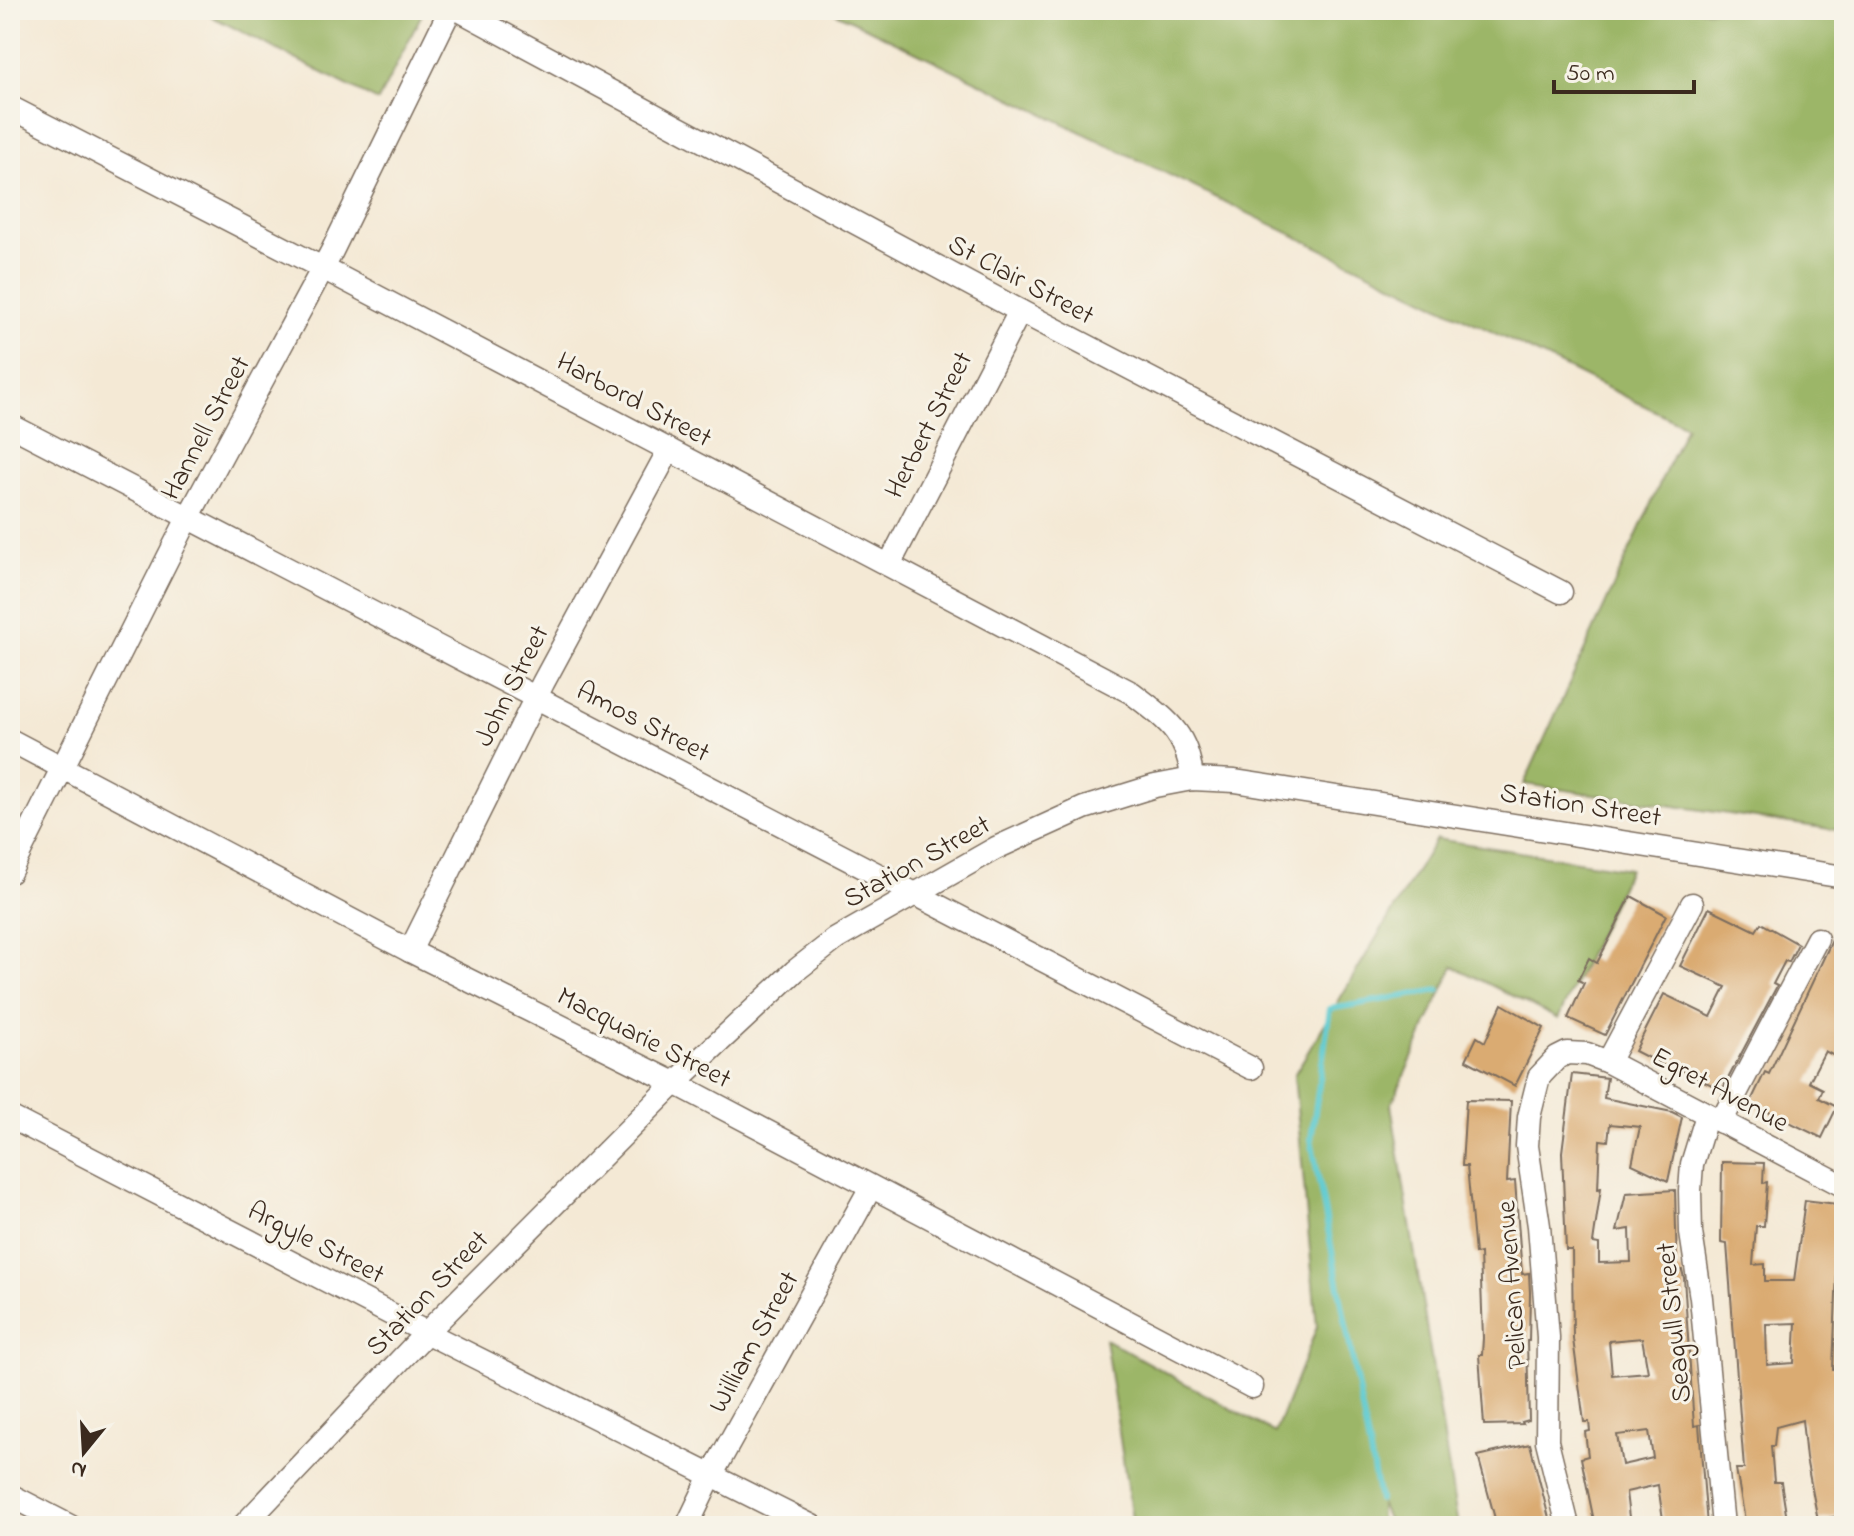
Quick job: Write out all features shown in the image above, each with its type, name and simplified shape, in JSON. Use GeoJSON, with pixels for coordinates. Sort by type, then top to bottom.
{"type":"FeatureCollection","features":[{"type":"Feature","properties":{"kind":"street","name":"Hannell Street"},"geometry":{"type":"LineString","coordinates":[[10,872],[189,516],[323,268],[450,10]]}},
{"type":"Feature","properties":{"kind":"street","name":"St Clair Street"},"geometry":{"type":"LineString","coordinates":[[459,10],[1020,311],[1561,592]]}},
{"type":"Feature","properties":{"kind":"street","name":"Harbord Street"},"geometry":{"type":"LineString","coordinates":[[10,107],[1132,693],[1177,731],[1188,752],[1192,779]]}},
{"type":"Feature","properties":{"kind":"street","name":"Herbert Street"},"geometry":{"type":"LineString","coordinates":[[889,565],[1020,311]]}},
{"type":"Feature","properties":{"kind":"street","name":"Amos Street"},"geometry":{"type":"LineString","coordinates":[[10,425],[1251,1068]]}},
{"type":"Feature","properties":{"kind":"street","name":"John Street"},"geometry":{"type":"LineString","coordinates":[[410,951],[536,698],[669,450]]}},
{"type":"Feature","properties":{"kind":"street","name":"Macquarie Street"},"geometry":{"type":"LineString","coordinates":[[10,740],[410,951],[675,1083],[1252,1387]]}},
{"type":"Feature","properties":{"kind":"street","name":"Station Street"},"geometry":{"type":"LineString","coordinates":[[243,1526],[427,1332],[675,1083],[795,971],[836,939],[914,893],[996,848],[1084,808],[1128,793],[1192,779],[1235,781],[1844,877]]}},
{"type":"Feature","properties":{"kind":"street"},"geometry":{"type":"LineString","coordinates":[[1608,1062],[1692,904]]}},
{"type":"Feature","properties":{"kind":"street","name":"Seagull Street"},"geometry":{"type":"LineString","coordinates":[[1723,1526],[1691,1219],[1692,1164],[1714,1118],[1817,939]]}},
{"type":"Feature","properties":{"kind":"street","name":"Egret Avenue"},"geometry":{"type":"LineString","coordinates":[[1567,1053],[1587,1054],[1608,1062],[1843,1183]]}},
{"type":"Feature","properties":{"kind":"street","name":"Pelican Avenue"},"geometry":{"type":"LineString","coordinates":[[1567,1053],[1557,1058],[1539,1077],[1529,1117],[1527,1146],[1539,1226],[1548,1337],[1547,1441],[1568,1526]]}},
{"type":"Feature","properties":{"kind":"street","name":"Argyle Street"},"geometry":{"type":"LineString","coordinates":[[10,1117],[812,1526]]}},
{"type":"Feature","properties":{"kind":"street","name":"William Street"},"geometry":{"type":"LineString","coordinates":[[687,1526],[711,1476],[871,1187]]}},
{"type":"Feature","properties":{"kind":"street"},"geometry":{"type":"LineString","coordinates":[[10,1495],[70,1526]]}},
{"type":"Feature","properties":{"kind":"green space"},"geometry":{"type":"Polygon","coordinates":[[[199,10],[424,10],[378,101],[199,10]]]}},
{"type":"Feature","properties":{"kind":"green space"},"geometry":{"type":"Polygon","coordinates":[[[830,10],[1844,10],[1844,831],[1524,784],[1686,426],[830,10]]]}},
{"type":"Feature","properties":{"kind":"green space"},"geometry":{"type":"Polygon","coordinates":[[[1436,839],[1629,869],[1558,1019],[1453,966],[1391,1105],[1458,1526],[1390,1526],[1380,1503],[1380,1526],[1133,1526],[1105,1339],[1275,1433],[1317,1327],[1294,1075],[1436,839]]]}},
{"type":"Feature","properties":{"kind":"building"},"geometry":{"type":"Polygon","coordinates":[[[1631,896],[1666,915],[1605,1035],[1568,1018],[1584,983],[1578,980],[1589,958],[1597,963],[1631,896]]]}},
{"type":"Feature","properties":{"kind":"building"},"geometry":{"type":"Polygon","coordinates":[[[1709,908],[1756,931],[1761,923],[1798,944],[1773,984],[1777,986],[1722,1090],[1635,1051],[1664,994],[1711,1017],[1726,987],[1680,966],[1709,908]]]}},
{"type":"Feature","properties":{"kind":"building"},"geometry":{"type":"Polygon","coordinates":[[[1844,915],[1844,1061],[1825,1051],[1809,1082],[1823,1089],[1819,1098],[1837,1107],[1822,1138],[1750,1103],[1765,1072],[1769,1074],[1844,915]]]}},
{"type":"Feature","properties":{"kind":"building"},"geometry":{"type":"Polygon","coordinates":[[[1502,1004],[1544,1028],[1515,1086],[1466,1060],[1477,1037],[1485,1042],[1502,1004]]]}},
{"type":"Feature","properties":{"kind":"building"},"geometry":{"type":"Polygon","coordinates":[[[1572,1074],[1607,1078],[1604,1098],[1672,1112],[1682,1117],[1668,1181],[1632,1164],[1640,1127],[1610,1124],[1608,1141],[1600,1140],[1598,1189],[1601,1188],[1593,1243],[1599,1244],[1599,1263],[1631,1262],[1630,1229],[1617,1231],[1626,1193],[1675,1190],[1677,1271],[1682,1270],[1684,1278],[1694,1426],[1699,1425],[1707,1526],[1664,1526],[1658,1485],[1626,1492],[1630,1526],[1595,1526],[1581,1458],[1588,1456],[1585,1432],[1590,1431],[1589,1422],[1584,1422],[1573,1339],[1572,1250],[1566,1250],[1562,1152],[1572,1074]],[[1642,1338],[1609,1341],[1612,1375],[1648,1372],[1642,1338]],[[1649,1431],[1617,1435],[1622,1465],[1653,1458],[1649,1431]]]}},
{"type":"Feature","properties":{"kind":"building"},"geometry":{"type":"Polygon","coordinates":[[[1466,1100],[1511,1101],[1507,1182],[1515,1181],[1522,1274],[1529,1273],[1530,1293],[1527,1341],[1529,1420],[1523,1424],[1484,1425],[1479,1355],[1482,1355],[1483,1338],[1480,1253],[1475,1254],[1467,1166],[1462,1166],[1466,1100]]]}},
{"type":"Feature","properties":{"kind":"building"},"geometry":{"type":"Polygon","coordinates":[[[1722,1162],[1764,1163],[1763,1183],[1767,1182],[1764,1226],[1756,1226],[1753,1265],[1765,1264],[1765,1281],[1794,1281],[1805,1200],[1844,1205],[1844,1240],[1840,1272],[1837,1271],[1833,1369],[1836,1369],[1844,1451],[1844,1515],[1818,1520],[1802,1420],[1776,1427],[1774,1446],[1771,1446],[1774,1482],[1781,1482],[1788,1526],[1746,1526],[1736,1469],[1744,1469],[1727,1244],[1721,1243],[1722,1162]],[[1796,1323],[1766,1324],[1767,1365],[1794,1363],[1796,1323]]]}},
{"type":"Feature","properties":{"kind":"building"},"geometry":{"type":"Polygon","coordinates":[[[1530,1444],[1551,1526],[1497,1526],[1478,1456],[1530,1444]]]}},
{"type":"Feature","properties":{"kind":"waterway"},"geometry":{"type":"LineString","coordinates":[[1379,1500],[1311,1139],[1330,1009],[1439,990]]}}]}
